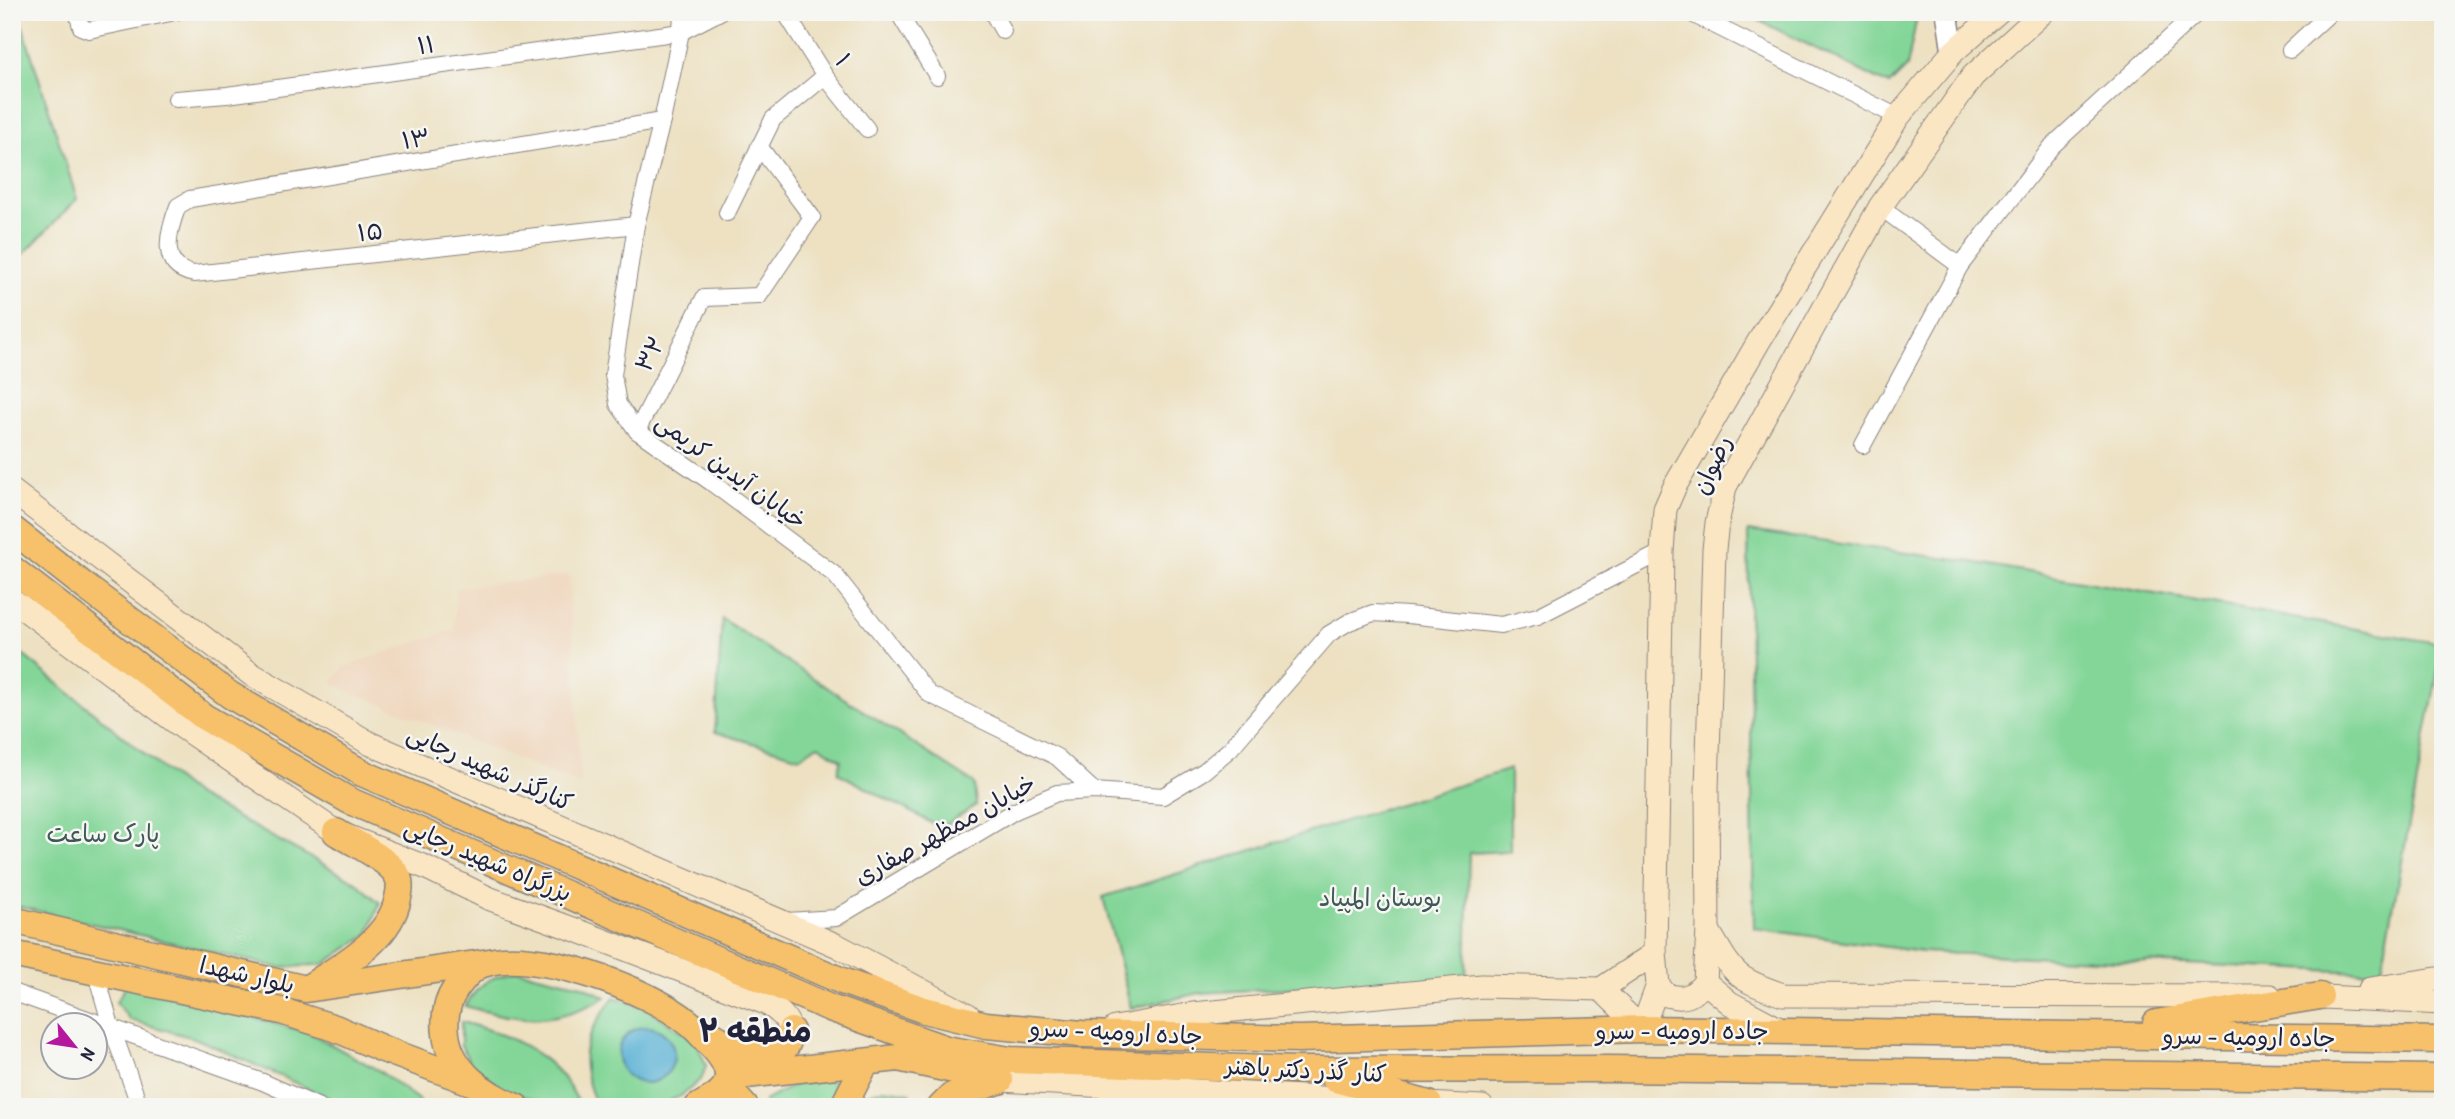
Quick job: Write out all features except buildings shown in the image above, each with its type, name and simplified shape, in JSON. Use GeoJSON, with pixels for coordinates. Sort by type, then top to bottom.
{"type":"FeatureCollection","features":[{"type":"Feature","properties":{"kind":"main road","name":"رضوان"},"geometry":{"type":"LineString","coordinates":[[1642,1029],[1658,985],[1655,953],[1665,509],[1675,486],[1759,341],[1898,117],[1953,52],[1998,12]]}},
{"type":"Feature","properties":{"kind":"main road","name":"رضوان"},"geometry":{"type":"LineString","coordinates":[[1705,982],[1714,549],[1725,488],[1880,207],[1973,76],[2043,12]]}},
{"type":"Feature","properties":{"kind":"main road","name":"کنارگذر شهید رجایی"},"geometry":{"type":"LineString","coordinates":[[12,491],[251,674],[359,738],[537,818],[838,946],[986,1025]]}},
{"type":"Feature","properties":{"kind":"main road","name":"بزرگراه شهید رجایی"},"geometry":{"type":"LineString","coordinates":[[12,529],[87,589],[230,695],[362,773],[842,981],[924,1010]]}},
{"type":"Feature","properties":{"kind":"main road","name":"بزرگراه شهید رجایی"},"geometry":{"type":"LineString","coordinates":[[12,569],[204,717],[350,801],[830,1008],[1005,1070]]}},
{"type":"Feature","properties":{"kind":"main road"},"geometry":{"type":"LineString","coordinates":[[12,581],[68,613]]}},
{"type":"Feature","properties":{"kind":"main road"},"geometry":{"type":"LineString","coordinates":[[12,600],[185,729],[396,873],[400,888],[397,904],[379,936],[347,962],[306,989]]}},
{"type":"Feature","properties":{"kind":"main road"},"geometry":{"type":"LineString","coordinates":[[336,832],[425,867],[488,898],[766,1003],[780,1011],[788,1021],[791,1031],[789,1042],[780,1051],[771,1058],[760,1058],[689,1022]]}},
{"type":"Feature","properties":{"kind":"main road","name":"بلوار شهدا"},"geometry":{"type":"LineString","coordinates":[[12,920],[306,989],[503,960],[564,966],[625,988],[689,1022]]}},
{"type":"Feature","properties":{"kind":"main road"},"geometry":{"type":"LineString","coordinates":[[1707,930],[1732,971],[1749,984],[1783,995],[2320,996],[2443,1003]]}},
{"type":"Feature","properties":{"kind":"main road"},"geometry":{"type":"LineString","coordinates":[[1083,1034],[1193,1014],[1482,986],[1601,989],[1655,953]]}},
{"type":"Feature","properties":{"kind":"main road","name":"بلوار شهدا"},"geometry":{"type":"LineString","coordinates":[[12,954],[281,1010],[335,1028],[474,1083]]}},
{"type":"Feature","properties":{"kind":"main road"},"geometry":{"type":"LineString","coordinates":[[484,963],[463,979],[453,992],[444,1025],[446,1042],[452,1058],[474,1083],[490,1096],[516,1107]]}},
{"type":"Feature","properties":{"kind":"main road"},"geometry":{"type":"LineString","coordinates":[[2090,1034],[2443,978]]}},
{"type":"Feature","properties":{"kind":"main road"},"geometry":{"type":"LineString","coordinates":[[1658,985],[1666,995],[1681,999],[1695,994],[1705,982],[1730,1003],[1783,1031]]}},
{"type":"Feature","properties":{"kind":"main road"},"geometry":{"type":"LineString","coordinates":[[1601,989],[1642,1029]]}},
{"type":"Feature","properties":{"kind":"main road","name":"جاده ارومیه - سرو"},"geometry":{"type":"LineString","coordinates":[[924,1010],[986,1025],[1083,1034],[1299,1040],[1642,1029],[2443,1040]]}},
{"type":"Feature","properties":{"kind":"main road"},"geometry":{"type":"LineString","coordinates":[[689,1022],[718,1051],[727,1082],[746,1107]]}},
{"type":"Feature","properties":{"kind":"main road"},"geometry":{"type":"LineString","coordinates":[[698,1107],[718,1096],[727,1082],[898,1058],[1005,1070]]}},
{"type":"Feature","properties":{"kind":"main road"},"geometry":{"type":"LineString","coordinates":[[843,1107],[866,1062]]}},
{"type":"Feature","properties":{"kind":"main road","name":"جاده ارومیه - سرو"},"geometry":{"type":"LineString","coordinates":[[1005,1070],[1610,1069],[2443,1078]]}},
{"type":"Feature","properties":{"kind":"main road"},"geometry":{"type":"LineString","coordinates":[[941,1107],[952,1096],[1005,1070]]}},
{"type":"Feature","properties":{"kind":"main road","name":"کنار گذر دکتر باهنر"},"geometry":{"type":"LineString","coordinates":[[1005,1070],[1482,1107]]}},
{"type":"Feature","properties":{"kind":"main road"},"geometry":{"type":"LineString","coordinates":[[1299,1070],[1429,1104]]}},
{"type":"Feature","properties":{"kind":"main road"},"geometry":{"type":"LineString","coordinates":[[2394,1078],[2443,1085]]}},
{"type":"Feature","properties":{"kind":"street"},"geometry":{"type":"LineString","coordinates":[[77,12],[81,27],[89,30],[175,12]]}},
{"type":"Feature","properties":{"kind":"street","name":"خیابان آیدین کریمی"},"geometry":{"type":"LineString","coordinates":[[682,12],[681,32],[662,121],[636,225],[613,375],[618,404],[637,431],[835,575],[929,694],[1058,757],[1094,791]]}},
{"type":"Feature","properties":{"kind":"street","name":"۱۱"},"geometry":{"type":"LineString","coordinates":[[176,99],[227,95],[681,32],[720,12]]}},
{"type":"Feature","properties":{"kind":"street","name":"۱"},"geometry":{"type":"LineString","coordinates":[[785,12],[825,76],[867,129]]}},
{"type":"Feature","properties":{"kind":"street"},"geometry":{"type":"LineString","coordinates":[[898,12],[937,76]]}},
{"type":"Feature","properties":{"kind":"street"},"geometry":{"type":"LineString","coordinates":[[992,12],[1003,30]]}},
{"type":"Feature","properties":{"kind":"street"},"geometry":{"type":"LineString","coordinates":[[1688,12],[1898,117]]}},
{"type":"Feature","properties":{"kind":"street"},"geometry":{"type":"LineString","coordinates":[[1947,12],[1953,52],[1973,76]]}},
{"type":"Feature","properties":{"kind":"street"},"geometry":{"type":"LineString","coordinates":[[1863,445],[1960,266],[2052,146],[2198,12]]}},
{"type":"Feature","properties":{"kind":"street"},"geometry":{"type":"LineString","coordinates":[[2290,50],[2331,12]]}},
{"type":"Feature","properties":{"kind":"street"},"geometry":{"type":"LineString","coordinates":[[727,213],[773,119],[825,76]]}},
{"type":"Feature","properties":{"kind":"street","name":"۱۳"},"geometry":{"type":"LineString","coordinates":[[178,206],[190,199],[662,121]]}},
{"type":"Feature","properties":{"kind":"street","name":"۳۲"},"geometry":{"type":"LineString","coordinates":[[637,431],[704,298],[759,296],[812,217],[759,146]]}},
{"type":"Feature","properties":{"kind":"street","name":"۱۵"},"geometry":{"type":"LineString","coordinates":[[178,206],[168,242],[172,262],[180,271],[194,274],[636,225]]}},
{"type":"Feature","properties":{"kind":"street"},"geometry":{"type":"LineString","coordinates":[[1880,207],[1960,266]]}},
{"type":"Feature","properties":{"kind":"street","name":"خیابان ممظهر صفاری"},"geometry":{"type":"LineString","coordinates":[[836,918],[1015,811],[1057,793],[1094,791],[1163,796],[1204,771],[1230,749],[1329,634],[1349,622],[1373,613],[1501,625],[1538,616],[1662,552]]}},
{"type":"Feature","properties":{"kind":"street"},"geometry":{"type":"LineString","coordinates":[[782,922],[836,918],[838,946]]}},
{"type":"Feature","properties":{"kind":"street"},"geometry":{"type":"LineString","coordinates":[[96,973],[111,1026],[140,1107]]}},
{"type":"Feature","properties":{"kind":"street"},"geometry":{"type":"LineString","coordinates":[[12,992],[263,1082],[319,1107]]}},
{"type":"Feature","properties":{"kind":"shaded area"},"geometry":{"type":"Polygon","coordinates":[[[569,575],[581,785],[332,684],[344,666],[454,630],[456,588],[569,575]]]}},
{"type":"Feature","properties":{"kind":"green space"},"geometry":{"type":"Polygon","coordinates":[[[12,12],[18,12],[77,199],[12,266],[12,12]]]}},
{"type":"Feature","properties":{"kind":"green space"},"geometry":{"type":"Polygon","coordinates":[[[1742,12],[1918,12],[1907,67],[1889,85],[1742,12]]]}},
{"type":"Feature","properties":{"kind":"green space"},"geometry":{"type":"Polygon","coordinates":[[[1748,531],[1971,562],[2443,644],[2381,973],[1922,952],[1754,928],[1748,531]]]}},
{"type":"Feature","properties":{"kind":"green space"},"geometry":{"type":"Polygon","coordinates":[[[722,619],[974,783],[976,805],[941,828],[838,773],[841,760],[818,745],[800,757],[715,732],[722,619]]]}},
{"type":"Feature","properties":{"kind":"green space","name":"پارک ساعت"},"geometry":{"type":"Polygon","coordinates":[[[12,646],[195,795],[356,882],[380,903],[368,934],[324,964],[280,968],[12,905],[12,646]]]}},
{"type":"Feature","properties":{"kind":"green space","name":"بوستان المپیاد"},"geometry":{"type":"Polygon","coordinates":[[[1510,769],[1510,851],[1469,853],[1466,978],[1200,993],[1131,1008],[1103,897],[1510,769]]]}},
{"type":"Feature","properties":{"kind":"green space"},"geometry":{"type":"Polygon","coordinates":[[[517,970],[581,985],[606,997],[570,1013],[553,1017],[520,1018],[465,1006],[486,982],[517,970]]]}},
{"type":"Feature","properties":{"kind":"green space"},"geometry":{"type":"Polygon","coordinates":[[[127,984],[310,1033],[378,1070],[428,1107],[349,1107],[197,1039],[130,1020],[116,1002],[127,984]]]}},
{"type":"Feature","properties":{"kind":"green space"},"geometry":{"type":"Polygon","coordinates":[[[614,997],[644,1007],[696,1041],[706,1065],[702,1078],[683,1095],[656,1107],[597,1106],[586,1074],[586,1049],[595,1025],[614,997]]]}},
{"type":"Feature","properties":{"kind":"green space"},"geometry":{"type":"Polygon","coordinates":[[[461,1022],[489,1030],[531,1049],[567,1082],[581,1107],[546,1104],[504,1090],[470,1063],[461,1045],[461,1022]]]}},
{"type":"Feature","properties":{"kind":"green space"},"geometry":{"type":"Polygon","coordinates":[[[834,1080],[832,1107],[768,1107],[764,1101],[796,1084],[834,1080]]]}},
{"type":"Feature","properties":{"kind":"green space"},"geometry":{"type":"Polygon","coordinates":[[[883,1089],[910,1093],[900,1107],[857,1107],[866,1095],[883,1089]]]}},
{"type":"Feature","properties":{"kind":"water"},"geometry":{"type":"Polygon","coordinates":[[[646,1027],[657,1029],[666,1035],[672,1044],[672,1066],[666,1075],[657,1081],[646,1083],[635,1081],[626,1075],[620,1066],[618,1055],[620,1044],[626,1035],[635,1029],[646,1027]]]}},
{"type":"Feature","properties":{"kind":"district","name":"منطقه ۲"},"geometry":{"type":"Point","coordinates":[755,1031]}}]}
